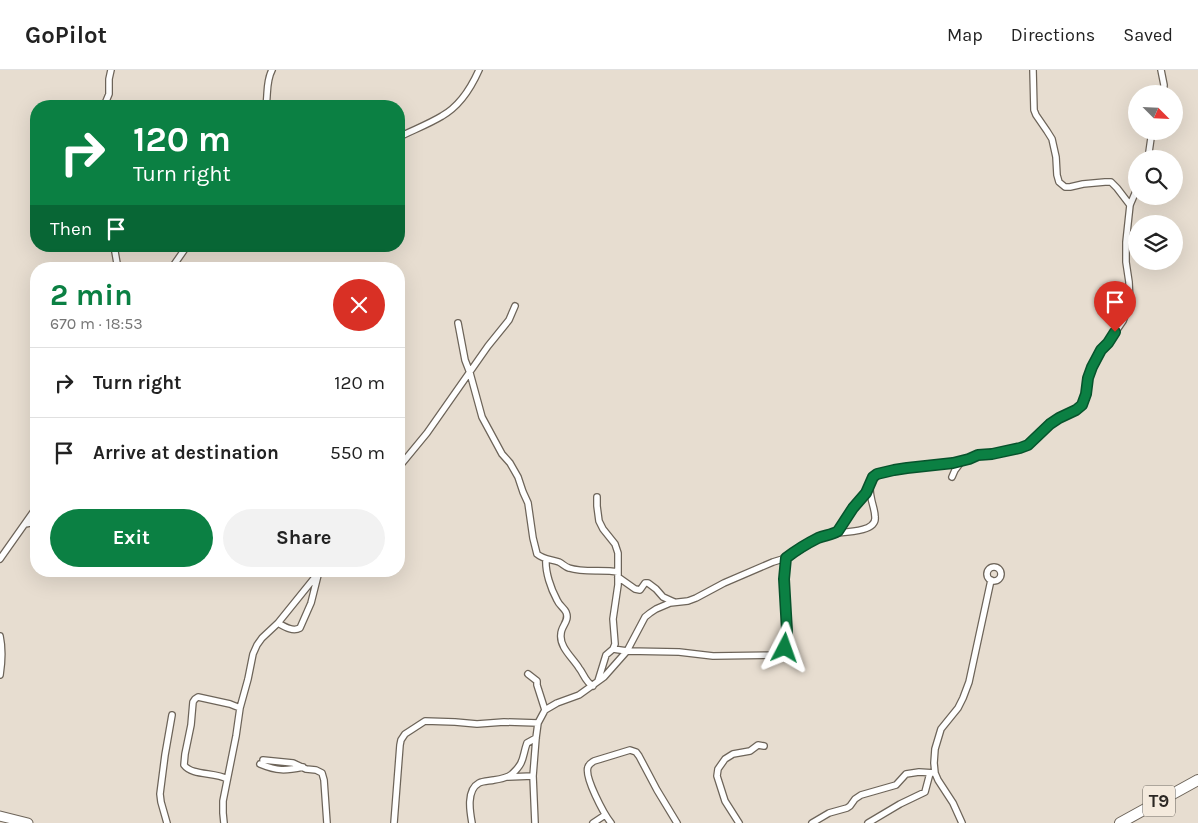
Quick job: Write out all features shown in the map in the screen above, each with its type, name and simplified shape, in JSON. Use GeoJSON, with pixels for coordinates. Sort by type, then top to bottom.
{"type":"FeatureCollection","features":[{"type":"Feature","properties":{"kind":"highway","name":"T9"},"geometry":{"type":"LineString","coordinates":[[1120,823],[1198,780]]}},
{"type":"Feature","properties":{"kind":"main road"},"geometry":{"type":"LineString","coordinates":[[0,816],[28,823]]}},
{"type":"Feature","properties":{"kind":"street"},"geometry":{"type":"LineString","coordinates":[[106,100],[109,94],[111,70]]}},
{"type":"Feature","properties":{"kind":"street"},"geometry":{"type":"LineString","coordinates":[[266,100],[268,82],[272,70]]}},
{"type":"Feature","properties":{"kind":"street"},"geometry":{"type":"LineString","coordinates":[[405,134],[434,121],[450,111],[464,96],[475,80],[479,70]]}},
{"type":"Feature","properties":{"kind":"street"},"geometry":{"type":"LineString","coordinates":[[1033,70],[1034,110],[1052,140],[1059,182],[1066,187],[1070,187],[1082,184],[1111,182],[1128,202]]}},
{"type":"Feature","properties":{"kind":"street"},"geometry":{"type":"LineString","coordinates":[[1161,70],[1163,85]]}},
{"type":"Feature","properties":{"kind":"street"},"geometry":{"type":"LineString","coordinates":[[835,533],[862,498],[873,477],[877,474],[962,461],[978,455],[1020,448],[1028,445],[1050,424],[1082,405],[1092,367],[1101,350],[1123,321],[1130,303],[1131,294],[1126,254],[1130,205]]}},
{"type":"Feature","properties":{"kind":"street"},"geometry":{"type":"LineString","coordinates":[[405,459],[427,433],[509,320],[515,306]]}},
{"type":"Feature","properties":{"kind":"street"},"geometry":{"type":"LineString","coordinates":[[458,323],[462,348],[482,417],[502,454],[518,477],[522,492],[528,503],[535,552],[539,556],[558,562],[567,568],[595,572],[608,570],[618,574],[635,589],[640,590],[648,583],[663,597],[676,603]]}},
{"type":"Feature","properties":{"kind":"street"},"geometry":{"type":"LineString","coordinates":[[952,477],[962,461]]}},
{"type":"Feature","properties":{"kind":"street"},"geometry":{"type":"LineString","coordinates":[[535,823],[533,776],[536,738],[538,723],[545,710],[557,703],[579,695],[609,672],[627,651],[645,617],[650,612],[664,605],[696,598],[724,583],[786,558],[821,537],[869,528],[876,519],[870,483]]}},
{"type":"Feature","properties":{"kind":"street"},"geometry":{"type":"LineString","coordinates":[[595,684],[606,655],[613,649],[615,644],[613,615],[618,588],[617,551],[613,541],[602,529],[599,521],[597,497]]}},
{"type":"Feature","properties":{"kind":"street"},"geometry":{"type":"LineString","coordinates":[[0,559],[30,517]]}},
{"type":"Feature","properties":{"kind":"street"},"geometry":{"type":"LineString","coordinates":[[25,524],[30,523]]}},
{"type":"Feature","properties":{"kind":"street"},"geometry":{"type":"LineString","coordinates":[[613,649],[679,652],[713,656],[778,655],[782,653],[785,648],[787,631],[784,579],[786,558]]}},
{"type":"Feature","properties":{"kind":"street"},"geometry":{"type":"LineString","coordinates":[[546,559],[546,571],[557,600],[567,614],[567,622],[561,633],[562,640],[566,650],[578,665],[587,681],[595,684]]}},
{"type":"Feature","properties":{"kind":"street"},"geometry":{"type":"LineString","coordinates":[[224,823],[223,813],[227,780],[240,708],[253,654],[257,645],[278,623],[315,577]]}},
{"type":"Feature","properties":{"kind":"street"},"geometry":{"type":"LineString","coordinates":[[278,623],[294,630],[300,628],[311,603],[318,577]]}},
{"type":"Feature","properties":{"kind":"street"},"geometry":{"type":"LineString","coordinates":[[868,823],[925,792],[933,773],[938,736],[941,729],[958,708],[969,682],[991,580]]}},
{"type":"Feature","properties":{"kind":"street"},"geometry":{"type":"LineString","coordinates":[[0,636],[3,656],[0,675]]}},
{"type":"Feature","properties":{"kind":"street"},"geometry":{"type":"LineString","coordinates":[[528,674],[537,681],[536,685],[545,710]]}},
{"type":"Feature","properties":{"kind":"street"},"geometry":{"type":"LineString","coordinates":[[227,780],[220,776],[188,770],[184,765],[184,754],[191,724],[193,702],[198,697],[240,708]]}},
{"type":"Feature","properties":{"kind":"street"},"geometry":{"type":"LineString","coordinates":[[167,823],[160,802],[160,794],[172,715]]}},
{"type":"Feature","properties":{"kind":"street"},"geometry":{"type":"LineString","coordinates":[[394,823],[401,740],[405,734],[422,722],[477,724],[504,722],[538,723]]}},
{"type":"Feature","properties":{"kind":"street"},"geometry":{"type":"LineString","coordinates":[[508,777],[523,760],[527,743],[536,738]]}},
{"type":"Feature","properties":{"kind":"street"},"geometry":{"type":"LineString","coordinates":[[739,823],[726,801],[717,772],[722,763],[730,756],[750,752],[758,745],[764,746]]}},
{"type":"Feature","properties":{"kind":"street"},"geometry":{"type":"LineString","coordinates":[[611,823],[605,815],[587,771],[589,764],[594,761],[630,750],[636,752],[639,756],[677,823]]}},
{"type":"Feature","properties":{"kind":"street"},"geometry":{"type":"LineString","coordinates":[[261,762],[275,770],[303,767],[319,771],[323,775],[327,823]]}},
{"type":"Feature","properties":{"kind":"street"},"geometry":{"type":"LineString","coordinates":[[812,823],[829,813],[847,808],[861,795],[896,785],[906,774],[919,772],[933,773]]}},
{"type":"Feature","properties":{"kind":"street"},"geometry":{"type":"LineString","coordinates":[[933,773],[962,823]]}},
{"type":"Feature","properties":{"kind":"street"},"geometry":{"type":"LineString","coordinates":[[472,823],[471,797],[476,784],[508,777],[533,776]]}},
{"type":"Feature","properties":{"kind":"street"},"geometry":{"type":"LineString","coordinates":[[593,823],[605,815]]}},
{"type":"Feature","properties":{"kind":"route"},"geometry":{"type":"LineString","coordinates":[[785,648],[787,620],[784,579],[786,558],[789,555],[821,537],[838,531],[853,508],[866,493],[873,477],[877,474],[907,468],[953,463],[978,455],[992,454],[1028,445],[1050,424],[1082,405],[1085,400],[1088,378],[1092,367],[1098,354],[1115,332]]}}]}
